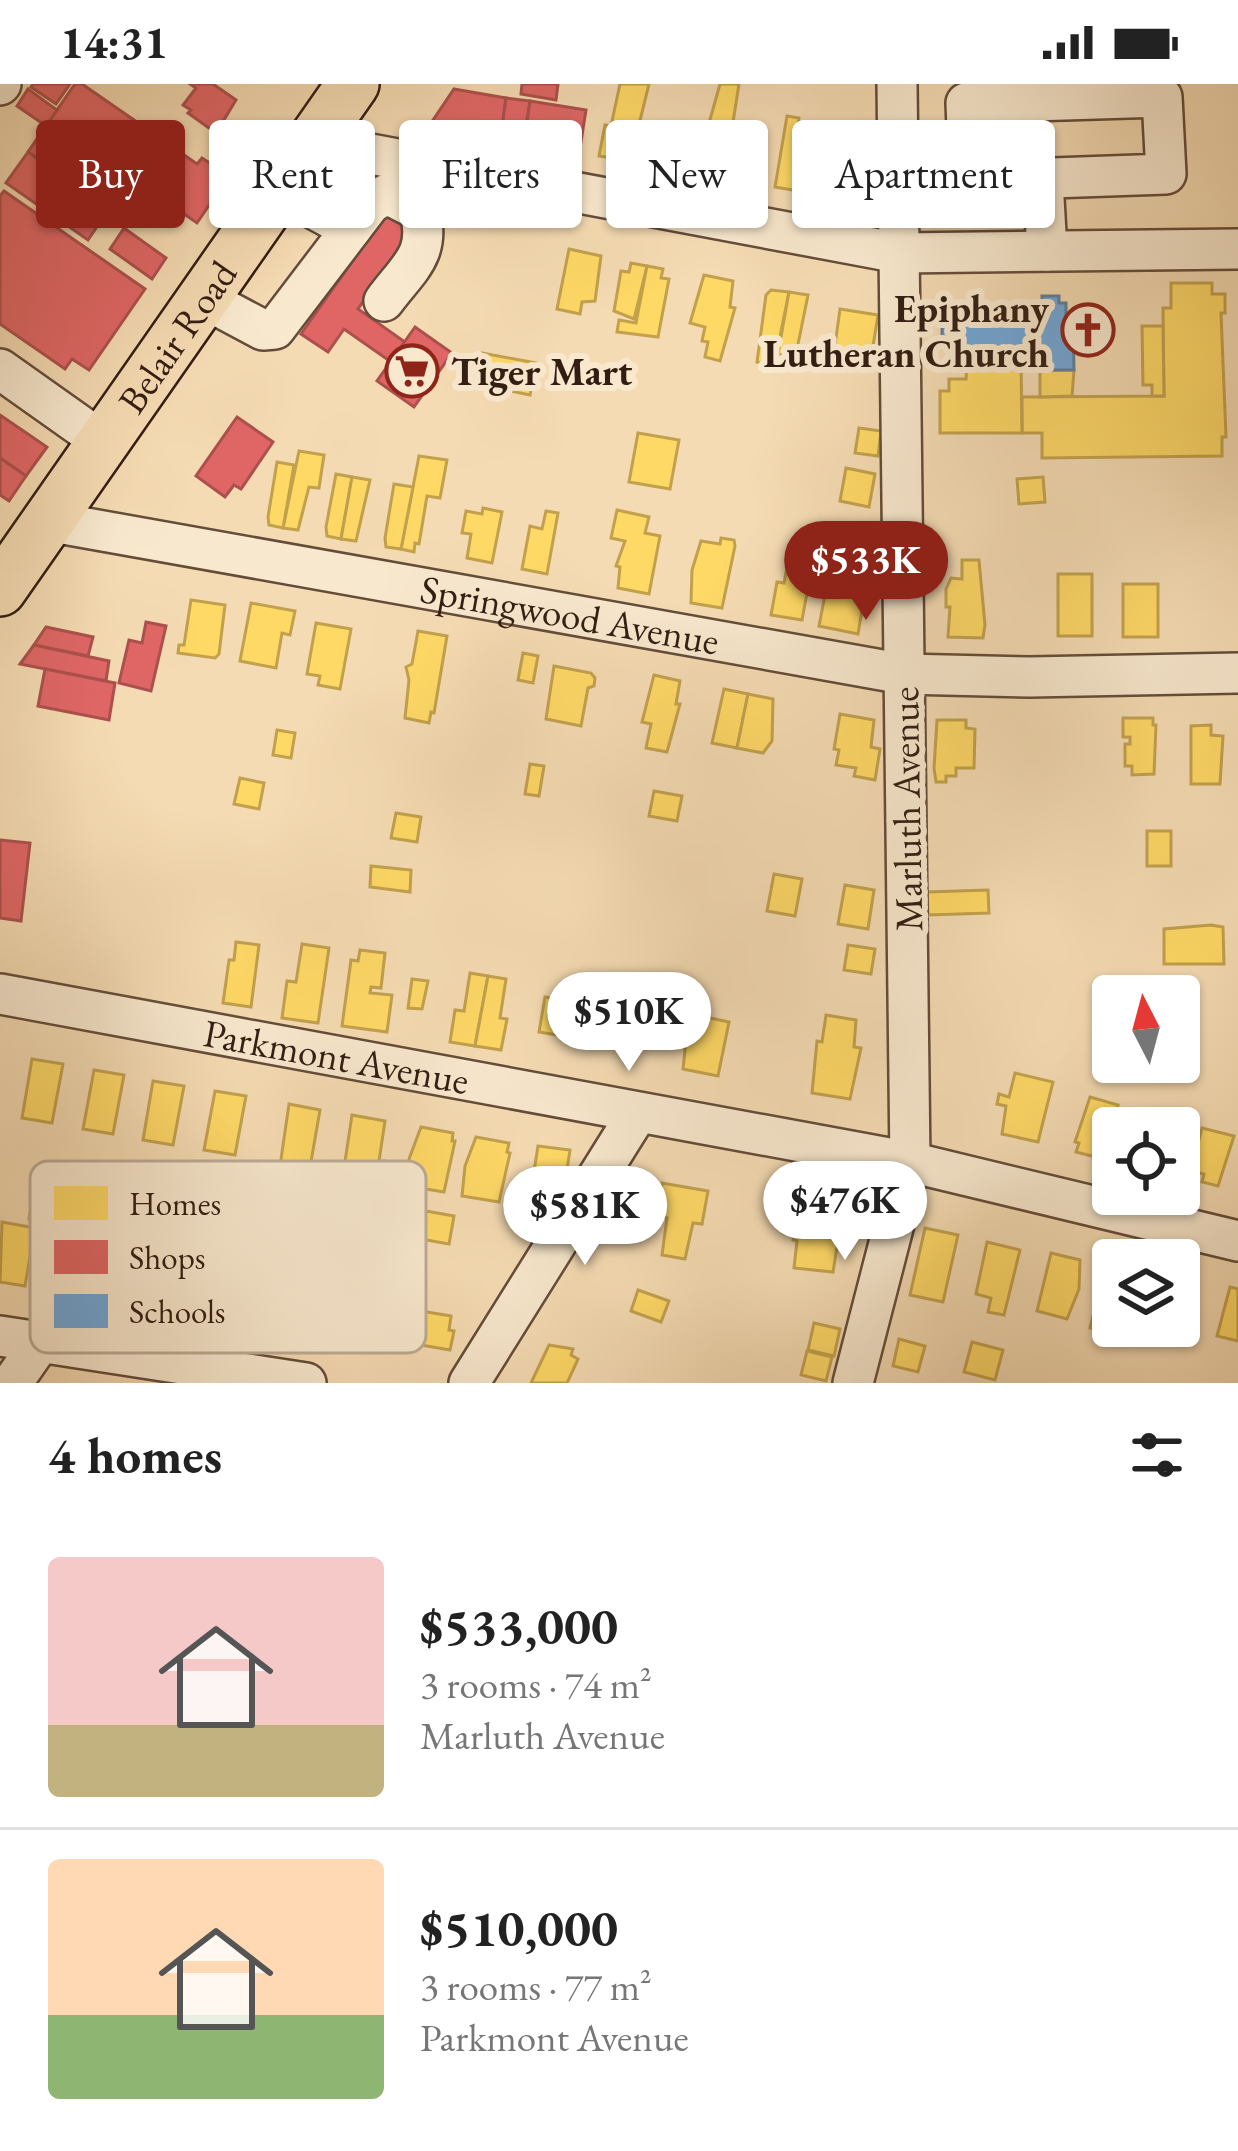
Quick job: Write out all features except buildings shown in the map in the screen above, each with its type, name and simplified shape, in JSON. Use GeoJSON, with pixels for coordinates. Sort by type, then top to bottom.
{"type":"FeatureCollection","features":[{"type":"Feature","properties":{"kind":"main road","name":"Belair Road"},"geometry":{"type":"LineString","coordinates":[[328,120],[353,84]]}},
{"type":"Feature","properties":{"kind":"main road","name":"Belair Road"},"geometry":{"type":"LineString","coordinates":[[0,590],[253,228]]}},
{"type":"Feature","properties":{"kind":"street","name":"Marluth Avenue"},"geometry":{"type":"LineString","coordinates":[[853,1383],[910,1162],[897,84]]}},
{"type":"Feature","properties":{"kind":"street"},"geometry":{"type":"LineString","coordinates":[[967,120],[966,104],[1041,93],[1162,97],[1166,174],[1055,180]]}},
{"type":"Feature","properties":{"kind":"street"},"geometry":{"type":"LineString","coordinates":[[203,298],[263,330],[275,328],[371,202],[387,194],[399,200]]}},
{"type":"Feature","properties":{"kind":"street"},"geometry":{"type":"LineString","coordinates":[[582,195],[899,254],[1238,249]]}},
{"type":"Feature","properties":{"kind":"street"},"geometry":{"type":"LineString","coordinates":[[384,301],[425,246],[422,228]]}},
{"type":"Feature","properties":{"kind":"street"},"geometry":{"type":"LineString","coordinates":[[1046,228],[1047,250]]}},
{"type":"Feature","properties":{"kind":"street"},"geometry":{"type":"LineString","coordinates":[[0,369],[103,442]]}},
{"type":"Feature","properties":{"kind":"street","name":"Springwood Avenue"},"geometry":{"type":"LineString","coordinates":[[47,521],[904,674],[1238,673]]}},
{"type":"Feature","properties":{"kind":"street","name":"Parkmont Avenue"},"geometry":{"type":"LineString","coordinates":[[0,994],[910,1162],[1238,1241]]}},
{"type":"Feature","properties":{"kind":"street"},"geometry":{"type":"LineString","coordinates":[[469,1383],[638,1114]]}},
{"type":"Feature","properties":{"kind":"street"},"geometry":{"type":"LineString","coordinates":[[0,1336],[30,1341]]}},
{"type":"Feature","properties":{"kind":"street"},"geometry":{"type":"LineString","coordinates":[[12,1383],[33,1353]]}},
{"type":"Feature","properties":{"kind":"street"},"geometry":{"type":"LineString","coordinates":[[106,1353],[306,1383]]}},
{"type":"Feature","properties":{"kind":"place","name":"Epiphany Lutheran Church"},"geometry":{"type":"Point","coordinates":[1088,330]}},
{"type":"Feature","properties":{"kind":"place","name":"Tiger Mart"},"geometry":{"type":"Point","coordinates":[412,371]}}]}
